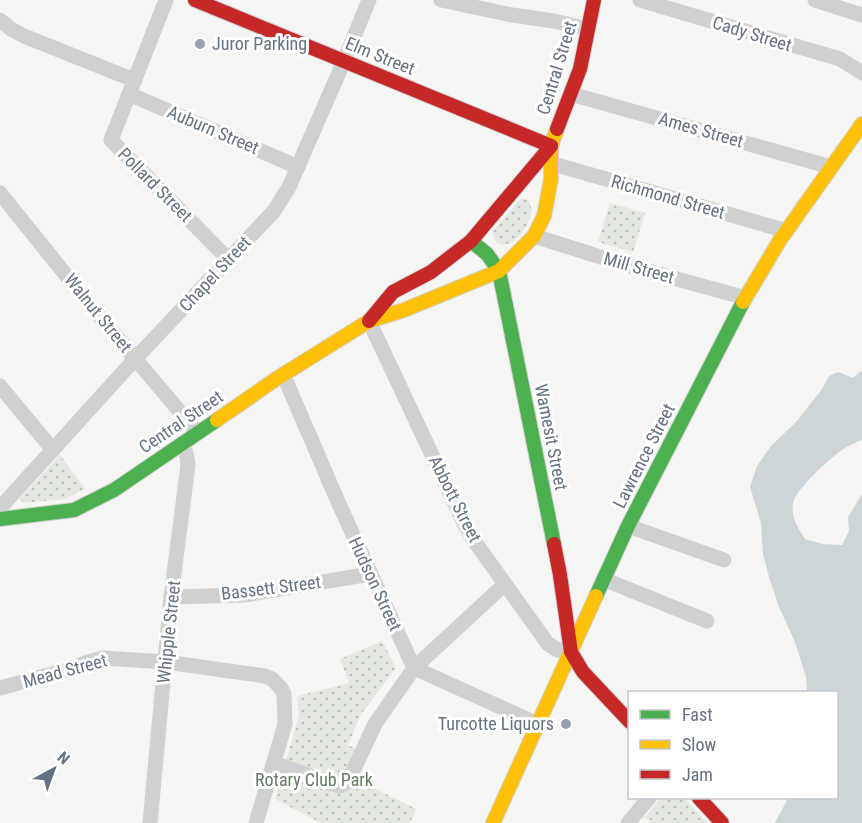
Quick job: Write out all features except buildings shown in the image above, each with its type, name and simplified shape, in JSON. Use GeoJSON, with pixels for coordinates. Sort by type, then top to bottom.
{"type":"FeatureCollection","features":[{"type":"Feature","properties":{"kind":"street","name":"Pollard Street"},"geometry":{"type":"LineString","coordinates":[[166,0],[111,140],[229,260]]}},
{"type":"Feature","properties":{"kind":"street","name":"Elm Street"},"geometry":{"type":"LineString","coordinates":[[195,0],[551,146]]}},
{"type":"Feature","properties":{"kind":"street","name":"Chapel Street"},"geometry":{"type":"LineString","coordinates":[[0,508],[135,359],[274,211],[289,187],[369,0]]}},
{"type":"Feature","properties":{"kind":"street"},"geometry":{"type":"LineString","coordinates":[[441,0],[588,29]]}},
{"type":"Feature","properties":{"kind":"street","name":"Central Street"},"geometry":{"type":"LineString","coordinates":[[0,519],[74,510],[114,490],[283,374],[369,321],[404,310],[499,271],[534,236],[544,216],[551,179],[551,146],[580,69],[594,0]]}},
{"type":"Feature","properties":{"kind":"street","name":"Cady Street"},"geometry":{"type":"LineString","coordinates":[[640,0],[840,59],[862,73]]}},
{"type":"Feature","properties":{"kind":"street"},"geometry":{"type":"LineString","coordinates":[[815,0],[862,15]]}},
{"type":"Feature","properties":{"kind":"street","name":"Auburn Street"},"geometry":{"type":"LineString","coordinates":[[0,20],[10,29],[24,36],[298,167]]}},
{"type":"Feature","properties":{"kind":"street","name":"Ames Street"},"geometry":{"type":"LineString","coordinates":[[571,94],[831,167]]}},
{"type":"Feature","properties":{"kind":"street","name":"Lawrence Street"},"geometry":{"type":"LineString","coordinates":[[493,823],[628,526],[746,298],[767,259],[862,124]]}},
{"type":"Feature","properties":{"kind":"street","name":"Central Street"},"geometry":{"type":"LineString","coordinates":[[369,321],[393,292],[431,272],[471,241],[551,146]]}},
{"type":"Feature","properties":{"kind":"street","name":"Richmond Street"},"geometry":{"type":"LineString","coordinates":[[550,163],[787,231]]}},
{"type":"Feature","properties":{"kind":"street","name":"Walnut Street"},"geometry":{"type":"LineString","coordinates":[[0,192],[198,433]]}},
{"type":"Feature","properties":{"kind":"street"},"geometry":{"type":"LineString","coordinates":[[509,196],[521,193],[531,195],[540,204],[542,220]]}},
{"type":"Feature","properties":{"kind":"street","name":"Mill Street"},"geometry":{"type":"LineString","coordinates":[[534,236],[626,265],[746,298]]}},
{"type":"Feature","properties":{"kind":"street","name":"Wamesit Street"},"geometry":{"type":"LineString","coordinates":[[471,241],[487,254],[499,271],[560,575],[571,652]]}},
{"type":"Feature","properties":{"kind":"street","name":"Abbott Street"},"geometry":{"type":"LineString","coordinates":[[369,321],[465,525],[548,644],[558,650],[571,652]]}},
{"type":"Feature","properties":{"kind":"street","name":"Hudson Street"},"geometry":{"type":"LineString","coordinates":[[283,374],[370,574],[414,668]]}},
{"type":"Feature","properties":{"kind":"street"},"geometry":{"type":"LineString","coordinates":[[0,386],[53,450]]}},
{"type":"Feature","properties":{"kind":"street","name":"Whipple Street"},"geometry":{"type":"LineString","coordinates":[[150,823],[171,597],[188,465],[183,443]]}},
{"type":"Feature","properties":{"kind":"street"},"geometry":{"type":"LineString","coordinates":[[628,526],[724,560]]}},
{"type":"Feature","properties":{"kind":"street","name":"Bassett Street"},"geometry":{"type":"LineString","coordinates":[[171,597],[245,595],[370,574]]}},
{"type":"Feature","properties":{"kind":"street"},"geometry":{"type":"LineString","coordinates":[[603,579],[707,621]]}},
{"type":"Feature","properties":{"kind":"street"},"geometry":{"type":"LineString","coordinates":[[274,764],[336,785],[348,783],[375,724],[414,668],[505,584]]}},
{"type":"Feature","properties":{"kind":"street"},"geometry":{"type":"LineString","coordinates":[[571,652],[583,672],[628,720]]}},
{"type":"Feature","properties":{"kind":"street","name":"Mead Street"},"geometry":{"type":"LineString","coordinates":[[0,688],[103,658],[166,662],[266,676],[277,683],[284,694],[285,724],[256,823]]}},
{"type":"Feature","properties":{"kind":"street"},"geometry":{"type":"LineString","coordinates":[[414,668],[538,724]]}},
{"type":"Feature","properties":{"kind":"street"},"geometry":{"type":"LineString","coordinates":[[628,823],[648,799]]}},
{"type":"Feature","properties":{"kind":"street"},"geometry":{"type":"LineString","coordinates":[[700,799],[722,823]]}},
{"type":"Feature","properties":{"kind":"green space"},"geometry":{"type":"Polygon","coordinates":[[[521,198],[527,199],[531,207],[526,227],[511,242],[503,245],[496,242],[492,232],[521,198]]]}},
{"type":"Feature","properties":{"kind":"green space"},"geometry":{"type":"Polygon","coordinates":[[[610,203],[645,213],[633,252],[598,242],[610,203]]]}},
{"type":"Feature","properties":{"kind":"green space"},"geometry":{"type":"Polygon","coordinates":[[[60,455],[85,489],[65,499],[23,503],[20,499],[22,496],[60,455]]]}},
{"type":"Feature","properties":{"kind":"green space","name":"Rotary Club Park"},"geometry":{"type":"Polygon","coordinates":[[[382,641],[396,668],[361,714],[348,745],[356,749],[356,779],[416,809],[410,823],[321,823],[275,799],[299,715],[297,696],[349,683],[340,659],[382,641]]]}},
{"type":"Feature","properties":{"kind":"green space"},"geometry":{"type":"Polygon","coordinates":[[[660,799],[685,799],[708,823],[651,823],[645,817],[660,799]]]}},
{"type":"Feature","properties":{"kind":"shaded area"},"geometry":{"type":"Polygon","coordinates":[[[862,370],[862,440],[839,452],[815,473],[795,498],[793,514],[805,539],[823,544],[842,545],[849,531],[848,517],[862,494],[862,823],[775,823],[787,799],[838,799],[838,691],[807,691],[806,677],[795,642],[779,607],[769,577],[763,554],[761,523],[750,487],[757,466],[771,446],[797,421],[822,389],[829,376],[838,372],[853,378],[862,370]]]}},
{"type":"Feature","properties":{"kind":"traffic: fast"},"geometry":{"type":"LineString","coordinates":[[471,241],[487,254],[499,271],[554,544]]}},
{"type":"Feature","properties":{"kind":"traffic: fast"},"geometry":{"type":"LineString","coordinates":[[596,596],[628,526],[743,302]]}},
{"type":"Feature","properties":{"kind":"traffic: fast"},"geometry":{"type":"LineString","coordinates":[[0,519],[74,510],[114,490],[217,420]]}},
{"type":"Feature","properties":{"kind":"traffic: slow"},"geometry":{"type":"LineString","coordinates":[[743,302],[780,240],[862,124]]}},
{"type":"Feature","properties":{"kind":"traffic: slow"},"geometry":{"type":"LineString","coordinates":[[217,420],[276,379],[369,321],[404,310],[499,271],[534,236],[544,216],[551,179],[551,146],[557,129]]}},
{"type":"Feature","properties":{"kind":"traffic: slow"},"geometry":{"type":"LineString","coordinates":[[493,823],[596,596]]}},
{"type":"Feature","properties":{"kind":"traffic: jam"},"geometry":{"type":"LineString","coordinates":[[195,0],[551,146]]}},
{"type":"Feature","properties":{"kind":"traffic: jam"},"geometry":{"type":"LineString","coordinates":[[557,129],[580,69],[594,0]]}},
{"type":"Feature","properties":{"kind":"traffic: jam"},"geometry":{"type":"LineString","coordinates":[[369,321],[393,292],[431,272],[471,241],[551,146]]}},
{"type":"Feature","properties":{"kind":"traffic: jam"},"geometry":{"type":"LineString","coordinates":[[554,544],[571,652],[583,672],[628,720]]}},
{"type":"Feature","properties":{"kind":"traffic: jam"},"geometry":{"type":"LineString","coordinates":[[700,799],[722,823]]}},
{"type":"Feature","properties":{"kind":"place","name":"Juror Parking"},"geometry":{"type":"Point","coordinates":[200,44]}},
{"type":"Feature","properties":{"kind":"place","name":"Turcotte Liquors"},"geometry":{"type":"Point","coordinates":[566,724]}}]}
